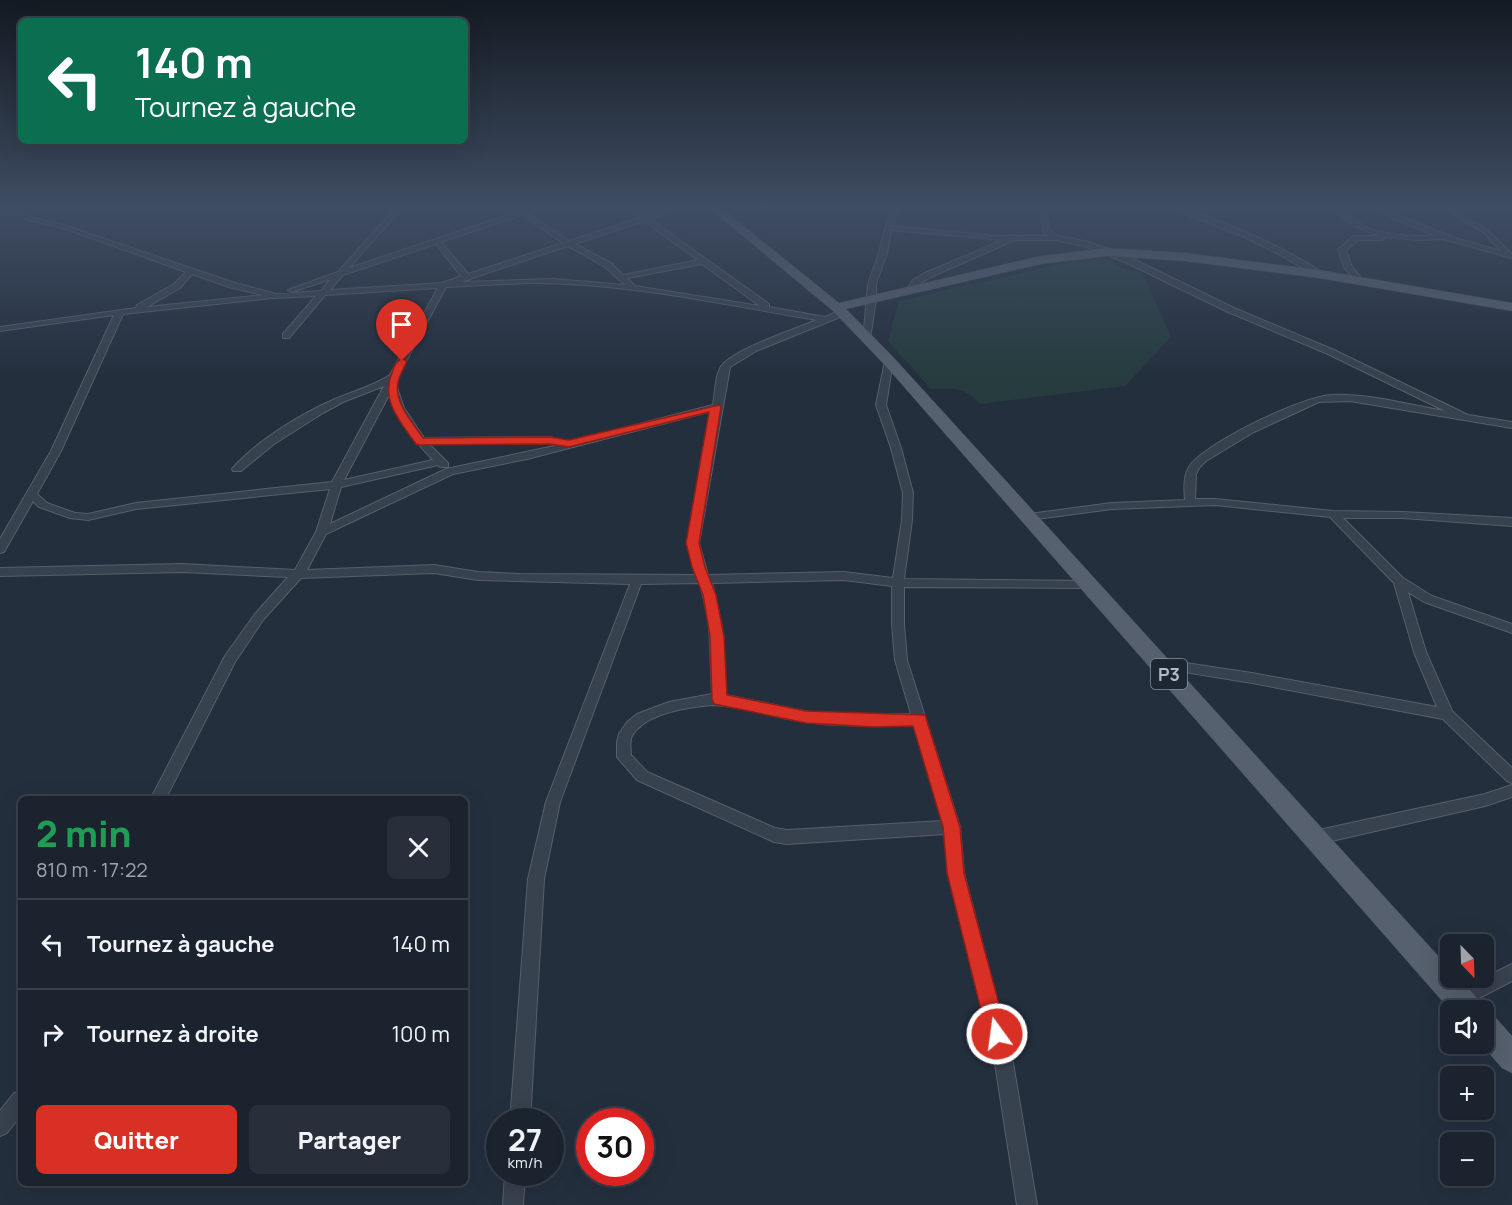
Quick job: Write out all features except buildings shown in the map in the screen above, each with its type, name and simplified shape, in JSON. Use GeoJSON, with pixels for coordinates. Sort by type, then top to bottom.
{"type":"FeatureCollection","features":[{"type":"Feature","properties":{"kind":"main road"},"geometry":{"type":"LineString","coordinates":[[782,263],[839,310],[911,289],[1030,263]]}},
{"type":"Feature","properties":{"kind":"main road"},"geometry":{"type":"LineString","coordinates":[[1234,263],[1358,279],[1512,307]]}},
{"type":"Feature","properties":{"kind":"main road","name":"P3"},"geometry":{"type":"LineString","coordinates":[[839,310],[890,362],[1460,1000]]}},
{"type":"Feature","properties":{"kind":"main road"},"geometry":{"type":"LineString","coordinates":[[1494,1037],[1512,1058]]}},
{"type":"Feature","properties":{"kind":"street"},"geometry":{"type":"LineString","coordinates":[[166,263],[273,295],[372,263]]}},
{"type":"Feature","properties":{"kind":"street"},"geometry":{"type":"LineString","coordinates":[[286,336],[351,263]]}},
{"type":"Feature","properties":{"kind":"street"},"geometry":{"type":"LineString","coordinates":[[455,263],[466,277]]}},
{"type":"Feature","properties":{"kind":"street"},"geometry":{"type":"LineString","coordinates":[[159,796],[230,659],[258,617],[298,574],[322,532],[336,484],[394,380],[408,347],[443,285],[507,263]]}},
{"type":"Feature","properties":{"kind":"street"},"geometry":{"type":"LineString","coordinates":[[605,263],[634,289]]}},
{"type":"Feature","properties":{"kind":"street"},"geometry":{"type":"LineString","coordinates":[[622,277],[693,263]]}},
{"type":"Feature","properties":{"kind":"street"},"geometry":{"type":"LineString","coordinates":[[707,263],[773,310]]}},
{"type":"Feature","properties":{"kind":"street"},"geometry":{"type":"LineString","coordinates":[[866,339],[872,284],[879,263]]}},
{"type":"Feature","properties":{"kind":"street"},"geometry":{"type":"LineString","coordinates":[[911,289],[916,282],[928,275],[956,263]]}},
{"type":"Feature","properties":{"kind":"street"},"geometry":{"type":"LineString","coordinates":[[1132,263],[1231,310],[1331,352],[1469,419]]}},
{"type":"Feature","properties":{"kind":"street"},"geometry":{"type":"LineString","coordinates":[[1303,263],[1319,274]]}},
{"type":"Feature","properties":{"kind":"street"},"geometry":{"type":"LineString","coordinates":[[1347,263],[1358,279]]}},
{"type":"Feature","properties":{"kind":"street"},"geometry":{"type":"LineString","coordinates":[[136,310],[177,286],[190,272]]}},
{"type":"Feature","properties":{"kind":"street"},"geometry":{"type":"LineString","coordinates":[[0,329],[136,310],[273,295],[550,281],[634,289],[824,319]]}},
{"type":"Feature","properties":{"kind":"street"},"geometry":{"type":"LineString","coordinates":[[719,699],[717,636],[704,577],[693,543],[715,407],[726,366],[753,349],[824,319],[839,310]]}},
{"type":"Feature","properties":{"kind":"street"},"geometry":{"type":"LineString","coordinates":[[0,549],[56,451],[120,312]]}},
{"type":"Feature","properties":{"kind":"street"},"geometry":{"type":"LineString","coordinates":[[890,362],[881,405],[908,493],[907,520],[898,583],[901,660],[952,827],[956,873],[1003,1057],[1027,1205]]}},
{"type":"Feature","properties":{"kind":"street"},"geometry":{"type":"LineString","coordinates":[[394,380],[395,400],[401,415],[420,441],[450,471]]}},
{"type":"Feature","properties":{"kind":"street"},"geometry":{"type":"LineString","coordinates":[[237,469],[254,453],[331,404],[394,380]]}},
{"type":"Feature","properties":{"kind":"street"},"geometry":{"type":"LineString","coordinates":[[1190,502],[1189,479],[1195,466],[1224,444],[1312,401],[1350,398],[1512,425]]}},
{"type":"Feature","properties":{"kind":"street"},"geometry":{"type":"LineString","coordinates":[[322,532],[450,471],[481,463],[513,459],[715,407]]}},
{"type":"Feature","properties":{"kind":"street"},"geometry":{"type":"LineString","coordinates":[[420,441],[550,440],[569,444]]}},
{"type":"Feature","properties":{"kind":"street"},"geometry":{"type":"LineString","coordinates":[[31,494],[43,505],[74,516],[88,517],[136,506],[236,497],[336,484],[440,461]]}},
{"type":"Feature","properties":{"kind":"street"},"geometry":{"type":"LineString","coordinates":[[1029,517],[1113,506],[1190,502],[1224,503],[1333,514],[1403,515],[1512,522]]}},
{"type":"Feature","properties":{"kind":"street"},"geometry":{"type":"LineString","coordinates":[[1333,514],[1399,581],[1428,599],[1512,629]]}},
{"type":"Feature","properties":{"kind":"street"},"geometry":{"type":"LineString","coordinates":[[0,572],[183,568],[298,574],[434,568],[489,576],[638,580],[844,576],[898,583],[1087,584]]}},
{"type":"Feature","properties":{"kind":"street"},"geometry":{"type":"LineString","coordinates":[[521,1108],[536,879],[553,802],[638,580]]}},
{"type":"Feature","properties":{"kind":"street"},"geometry":{"type":"LineString","coordinates":[[1399,581],[1420,652],[1447,714],[1512,777]]}},
{"type":"Feature","properties":{"kind":"street"},"geometry":{"type":"LineString","coordinates":[[1159,664],[1252,678],[1447,714]]}},
{"type":"Feature","properties":{"kind":"street"},"geometry":{"type":"LineString","coordinates":[[919,719],[874,721],[806,717],[719,699],[695,701],[646,717],[632,726],[625,735],[624,757],[642,776],[774,835],[787,837],[952,827]]}},
{"type":"Feature","properties":{"kind":"street"},"geometry":{"type":"LineString","coordinates":[[1314,838],[1485,800],[1512,791]]}},
{"type":"Feature","properties":{"kind":"street"},"geometry":{"type":"LineString","coordinates":[[1472,1000],[1512,972]]}},
{"type":"Feature","properties":{"kind":"street"},"geometry":{"type":"LineString","coordinates":[[0,1126],[18,1104]]}},
{"type":"Feature","properties":{"kind":"street"},"geometry":{"type":"LineString","coordinates":[[513,1205],[514,1186]]}},
{"type":"Feature","properties":{"kind":"green space"},"geometry":{"type":"Polygon","coordinates":[[[1064,263],[1115,263],[1121,268],[1142,272],[1171,337],[1125,386],[980,404],[970,395],[958,390],[931,389],[888,341],[899,301],[1064,263]]]}},
{"type":"Feature","properties":{"kind":"route"},"geometry":{"type":"LineString","coordinates":[[402,361],[392,384],[395,400],[401,415],[420,441],[550,440],[569,444],[715,407],[693,543],[694,552],[710,595],[717,636],[719,699],[806,717],[874,721],[919,719],[952,827],[956,873],[997,1034]]}}]}
